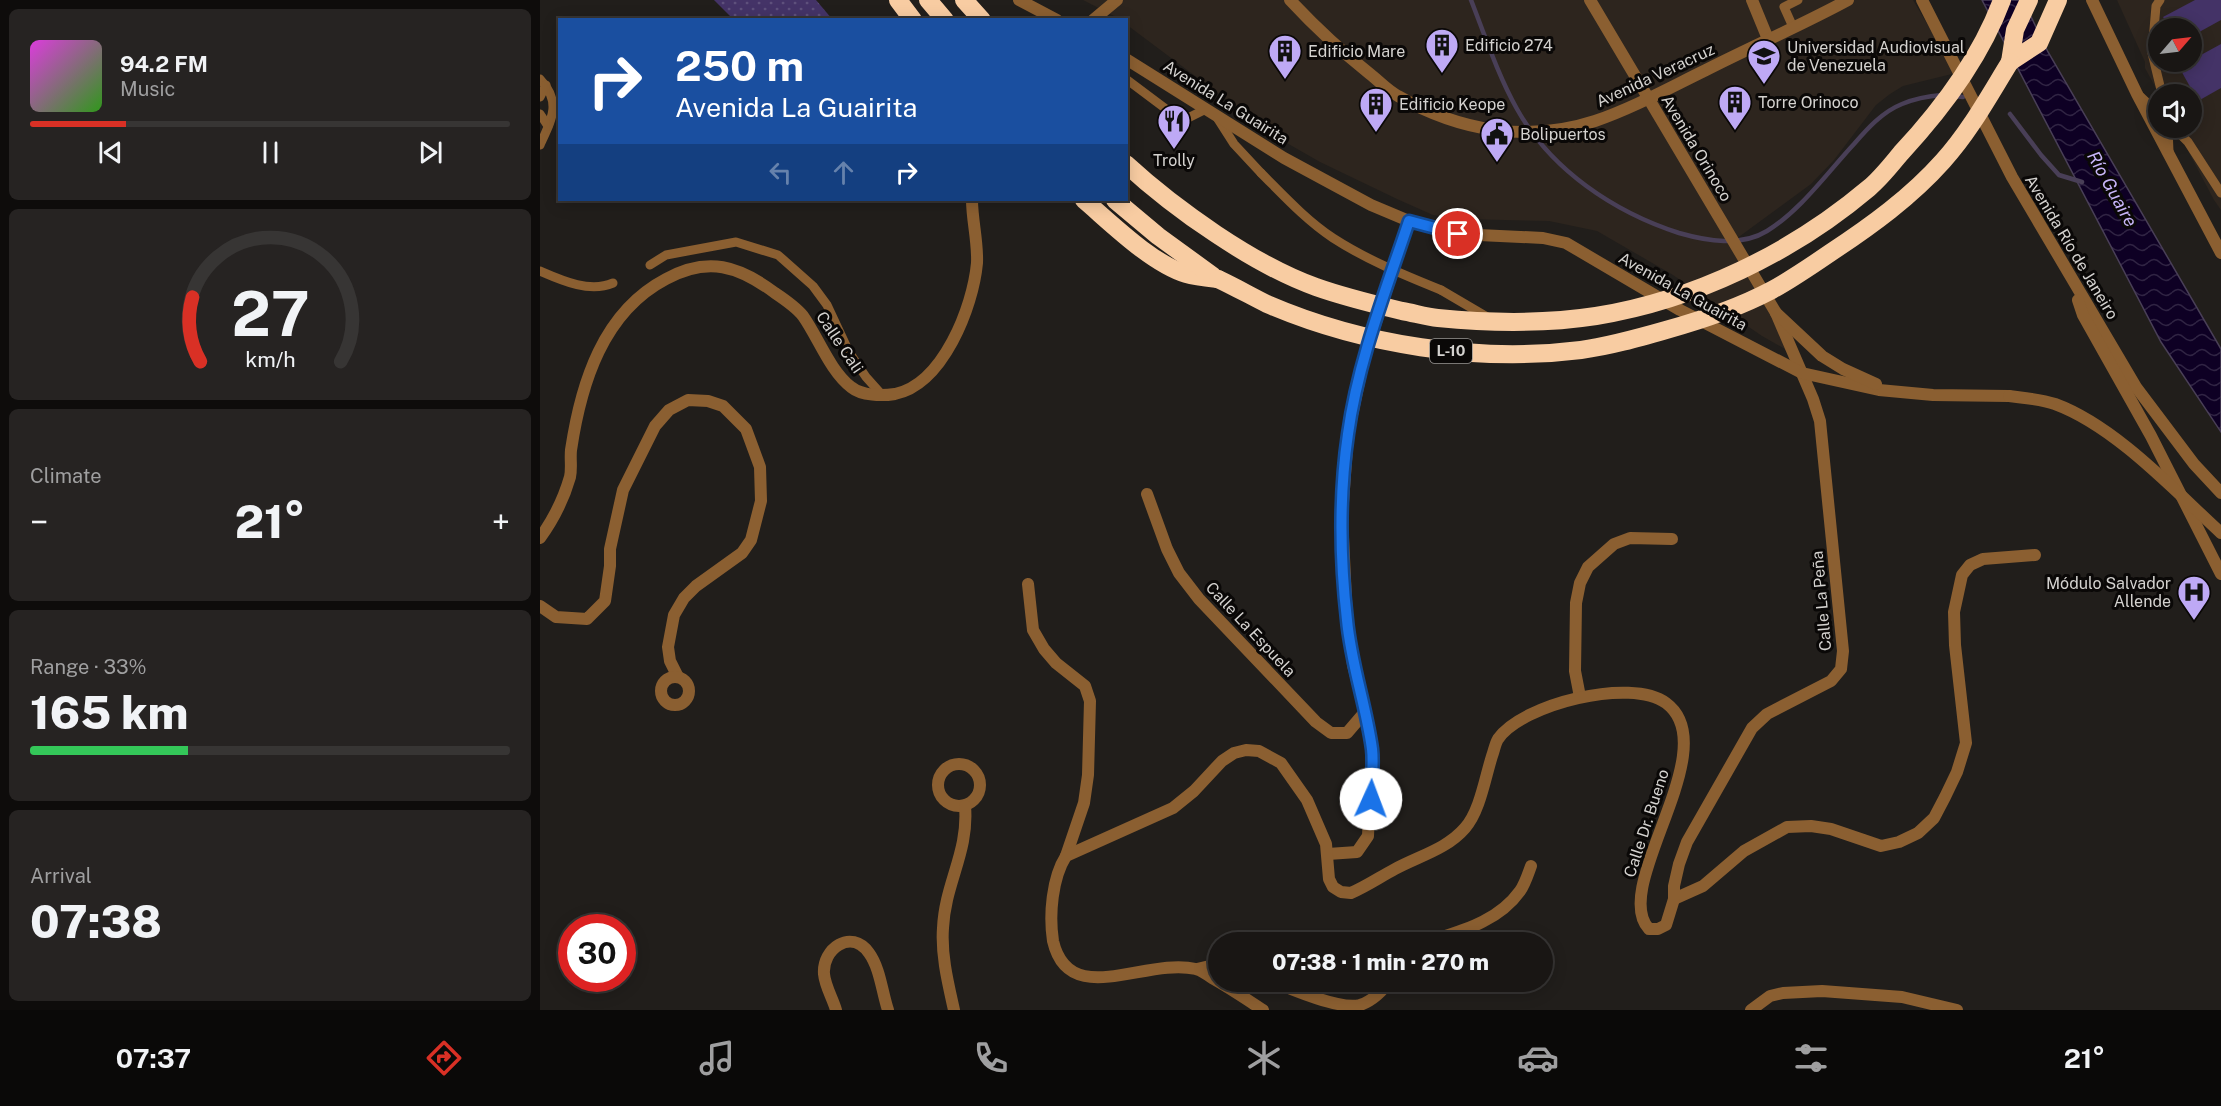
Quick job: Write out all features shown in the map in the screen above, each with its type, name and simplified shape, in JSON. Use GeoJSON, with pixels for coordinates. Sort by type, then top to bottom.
{"type":"FeatureCollection","features":[{"type":"Feature","properties":{"kind":"highway"},"geometry":{"type":"LineString","coordinates":[[898,0],[911,17]]}},
{"type":"Feature","properties":{"kind":"highway"},"geometry":{"type":"LineString","coordinates":[[928,0],[943,18]]}},
{"type":"Feature","properties":{"kind":"highway"},"geometry":{"type":"LineString","coordinates":[[964,0],[980,18]]}},
{"type":"Feature","properties":{"kind":"highway","name":"L-10"},"geometry":{"type":"LineString","coordinates":[[1128,166],[1197,220],[1245,252],[1300,280],[1367,303],[1435,318],[1543,321],[1595,316],[1657,303],[1713,283],[1783,248],[1831,218],[1871,186],[1919,134],[1954,89],[1995,20],[2002,0]]}},
{"type":"Feature","properties":{"kind":"highway"},"geometry":{"type":"LineString","coordinates":[[2010,62],[2015,30],[2029,0]]}},
{"type":"Feature","properties":{"kind":"highway"},"geometry":{"type":"LineString","coordinates":[[2010,62],[2039,43],[2058,0]]}},
{"type":"Feature","properties":{"kind":"highway","name":"L-10"},"geometry":{"type":"LineString","coordinates":[[1117,201],[1158,236],[1218,279],[1267,303],[1318,323],[1430,349],[1517,353],[1580,350],[1622,342],[1692,323],[1734,308],[1773,289],[1884,217],[1943,161],[1968,130],[2010,62]]}},
{"type":"Feature","properties":{"kind":"highway","name":"L-10"},"geometry":{"type":"LineString","coordinates":[[1085,201],[1131,240],[1169,267],[1188,275],[1218,279]]}},
{"type":"Feature","properties":{"kind":"street"},"geometry":{"type":"LineString","coordinates":[[1019,0],[1053,18]]}},
{"type":"Feature","properties":{"kind":"street"},"geometry":{"type":"LineString","coordinates":[[1095,18],[1117,0]]}},
{"type":"Feature","properties":{"kind":"street","name":"Avenida Veracruz"},"geometry":{"type":"LineString","coordinates":[[1290,0],[1313,24],[1396,96],[1458,122],[1484,130],[1515,133],[1557,130],[1593,122],[1649,99],[1848,0]]}},
{"type":"Feature","properties":{"kind":"street","name":"Avenida Orinoco"},"geometry":{"type":"LineString","coordinates":[[1590,0],[1776,313]]}},
{"type":"Feature","properties":{"kind":"street"},"geometry":{"type":"LineString","coordinates":[[1752,0],[1768,39]]}},
{"type":"Feature","properties":{"kind":"street","name":"Avenida Río de Janeiro"},"geometry":{"type":"LineString","coordinates":[[1922,0],[2012,177],[2136,387],[2194,464],[2221,493]]}},
{"type":"Feature","properties":{"kind":"street"},"geometry":{"type":"LineString","coordinates":[[2091,0],[2137,94],[2221,253]]}},
{"type":"Feature","properties":{"kind":"street","name":"Avenida La Guairita"},"geometry":{"type":"LineString","coordinates":[[1128,60],[1311,173],[1371,204],[1409,221],[1458,234],[1543,238],[1566,243],[1680,310],[1802,373],[1826,380],[1894,391],[1933,395],[2009,396],[2054,404],[2084,418],[2147,464],[2221,533]]}},
{"type":"Feature","properties":{"kind":"street"},"geometry":{"type":"LineString","coordinates":[[883,396],[901,392],[926,378],[940,361],[964,316],[977,262],[972,201]]}},
{"type":"Feature","properties":{"kind":"street"},"geometry":{"type":"LineString","coordinates":[[1066,856],[1173,808],[1194,791],[1222,761],[1234,753],[1246,750],[1258,751],[1281,763],[1307,800],[1328,854],[1357,852],[1368,836],[1372,752],[1353,665],[1347,620],[1342,516],[1348,434],[1364,359],[1409,221]]}},
{"type":"Feature","properties":{"kind":"street","name":"Calle Cali"},"geometry":{"type":"LineString","coordinates":[[540,538],[550,524],[570,476],[571,450],[582,392],[609,331],[628,306],[667,278],[696,267],[710,266],[745,273],[779,295],[801,315],[830,361],[852,388],[883,396]]}},
{"type":"Feature","properties":{"kind":"street"},"geometry":{"type":"LineString","coordinates":[[2068,274],[2083,315],[2151,436],[2221,574]]}},
{"type":"Feature","properties":{"kind":"street"},"geometry":{"type":"LineString","coordinates":[[1776,313],[1822,356],[1843,369],[1894,391]]}},
{"type":"Feature","properties":{"kind":"street","name":"Calle La Peña"},"geometry":{"type":"LineString","coordinates":[[1674,899],[1674,886],[1687,842],[1752,728],[1775,709],[1831,681],[1840,669],[1843,651],[1820,422],[1776,313]]}},
{"type":"Feature","properties":{"kind":"street"},"geometry":{"type":"LineString","coordinates":[[540,606],[556,617],[587,619],[604,601],[610,566],[610,549],[623,490],[655,426],[669,410],[688,400],[708,401],[723,406],[746,429],[760,467],[761,501],[751,540],[742,553],[696,586],[684,598],[674,615],[668,647],[670,661],[678,677]]}},
{"type":"Feature","properties":{"kind":"street","name":"Calle La Espuela"},"geometry":{"type":"LineString","coordinates":[[1148,494],[1167,549],[1179,573],[1199,599],[1316,722],[1331,733],[1347,733],[1365,712]]}},
{"type":"Feature","properties":{"kind":"street"},"geometry":{"type":"LineString","coordinates":[[1580,697],[1575,671],[1576,603],[1580,583],[1588,567],[1614,544],[1630,538],[1672,539]]}},
{"type":"Feature","properties":{"kind":"street"},"geometry":{"type":"LineString","coordinates":[[1674,899],[1703,886],[1744,851],[1787,827],[1811,826],[1831,829],[1881,846],[1918,834],[1934,818],[1958,772],[1966,743],[1955,645],[1954,612],[1962,575],[1970,565],[1983,559],[2035,555]]}},
{"type":"Feature","properties":{"kind":"street"},"geometry":{"type":"LineString","coordinates":[[1028,584],[1033,630],[1044,649],[1056,663],[1085,686],[1090,701],[1088,775],[1084,803],[1066,856],[1060,866],[1053,898],[1051,930],[1055,957],[1066,983]]}},
{"type":"Feature","properties":{"kind":"street","name":"Calle Dr. Bueno"},"geometry":{"type":"LineString","coordinates":[[1328,854],[1329,879],[1333,887],[1341,892],[1351,893],[1450,843],[1467,827],[1477,808],[1497,740],[1509,728],[1559,703],[1580,697],[1638,692],[1657,696],[1672,707],[1681,723],[1683,738],[1680,779],[1642,889],[1640,911],[1643,922],[1649,929],[1658,929],[1666,925],[1674,899]]}},
{"type":"Feature","properties":{"kind":"street"},"geometry":{"type":"LineString","coordinates":[[954,1010],[944,957],[943,927],[951,884],[964,845],[965,806]]}},
{"type":"Feature","properties":{"kind":"street"},"geometry":{"type":"LineString","coordinates":[[1458,932],[1496,915],[1520,891],[1531,866]]}},
{"type":"Feature","properties":{"kind":"street"},"geometry":{"type":"LineString","coordinates":[[836,1010],[824,975],[826,959],[841,942],[852,940],[862,945],[876,966],[888,1010]]}},
{"type":"Feature","properties":{"kind":"street"},"geometry":{"type":"LineString","coordinates":[[1137,984],[1176,969],[1208,966]]}},
{"type":"Feature","properties":{"kind":"street"},"geometry":{"type":"LineString","coordinates":[[1197,969],[1263,1010]]}},
{"type":"Feature","properties":{"kind":"street"},"geometry":{"type":"LineString","coordinates":[[1751,1010],[1770,996],[1822,991],[1902,997],[1958,1010]]}},
{"type":"Feature","properties":{"kind":"street"},"geometry":{"type":"LineString","coordinates":[[1300,992],[1317,999],[1358,1006],[1379,992]]}},
{"type":"Feature","properties":{"kind":"lane"},"geometry":{"type":"LineString","coordinates":[[2160,0],[2156,6],[2152,53],[2160,84]]}},
{"type":"Feature","properties":{"kind":"lane"},"geometry":{"type":"LineString","coordinates":[[1792,1],[1784,7],[1793,27]]}},
{"type":"Feature","properties":{"kind":"lane"},"geometry":{"type":"LineString","coordinates":[[1128,80],[1182,121],[1211,112],[1234,144],[1261,173],[1299,210],[1332,237],[1399,273],[1441,290],[1494,321]]}},
{"type":"Feature","properties":{"kind":"lane"},"geometry":{"type":"LineString","coordinates":[[540,97],[543,82]]}},
{"type":"Feature","properties":{"kind":"lane"},"geometry":{"type":"LineString","coordinates":[[540,145],[553,107],[552,95],[543,82]]}},
{"type":"Feature","properties":{"kind":"lane"},"geometry":{"type":"LineString","coordinates":[[2137,94],[2148,104]]}},
{"type":"Feature","properties":{"kind":"lane"},"geometry":{"type":"LineString","coordinates":[[540,114],[548,126]]}},
{"type":"Feature","properties":{"kind":"lane"},"geometry":{"type":"LineString","coordinates":[[2168,138],[2169,156]]}},
{"type":"Feature","properties":{"kind":"lane"},"geometry":{"type":"LineString","coordinates":[[2184,138],[2221,194]]}},
{"type":"Feature","properties":{"kind":"lane"},"geometry":{"type":"LineString","coordinates":[[650,265],[666,255],[736,242],[778,255],[813,286],[827,305],[849,352],[866,377],[883,396]]}},
{"type":"Feature","properties":{"kind":"lane"},"geometry":{"type":"LineString","coordinates":[[540,271],[583,286],[602,288],[613,283]]}},
{"type":"Feature","properties":{"kind":"shaded area"},"geometry":{"type":"Polygon","coordinates":[[[714,0],[816,0],[831,18],[732,18],[714,0]]]}},
{"type":"Feature","properties":{"kind":"shaded area"},"geometry":{"type":"Polygon","coordinates":[[[1083,0],[1913,0],[1956,73],[1903,86],[1890,94],[1876,105],[1834,160],[1811,184],[1736,239],[1795,352],[1762,336],[1673,275],[1597,231],[1549,221],[1459,219],[1433,215],[1320,162],[1278,138],[1128,26],[1128,18],[1118,18],[1083,0]]]}},
{"type":"Feature","properties":{"kind":"shaded area"},"geometry":{"type":"Polygon","coordinates":[[[2117,0],[2221,0],[2221,210],[2181,138],[2202,138],[2202,84],[2154,84],[2145,68],[2145,62],[2117,0]]]}},
{"type":"Feature","properties":{"kind":"shaded area"},"geometry":{"type":"Polygon","coordinates":[[[2195,0],[2221,0],[2221,20],[2202,30],[2202,18],[2163,17],[2195,0]]]}},
{"type":"Feature","properties":{"kind":"shaded area"},"geometry":{"type":"Polygon","coordinates":[[[2221,44],[2221,88],[2202,99],[2202,84],[2188,84],[2182,72],[2202,72],[2202,54],[2221,44]]]}},
{"type":"Feature","properties":{"kind":"water","name":"Río Guaire"},"geometry":{"type":"Polygon","coordinates":[[[1982,0],[2023,0],[2048,52],[2221,349],[2221,432],[2161,342],[1982,0]]]}},
{"type":"Feature","properties":{"kind":"waterway"},"geometry":{"type":"LineString","coordinates":[[1471,0],[1492,55],[1517,109],[1531,131],[1566,170],[1608,201],[1631,213],[1679,233],[1701,238],[1735,241],[1767,231],[1802,202],[1881,116],[1907,102],[1942,95]]}},
{"type":"Feature","properties":{"kind":"waterway"},"geometry":{"type":"LineString","coordinates":[[1953,96],[1963,97]]}},
{"type":"Feature","properties":{"kind":"waterway"},"geometry":{"type":"LineString","coordinates":[[2010,114],[2059,175],[2082,182]]}},
{"type":"Feature","properties":{"kind":"place","name":"Edificio 274"},"geometry":{"type":"Point","coordinates":[1442,74]}},
{"type":"Feature","properties":{"kind":"place","name":"Edificio Mare"},"geometry":{"type":"Point","coordinates":[1285,80]}},
{"type":"Feature","properties":{"kind":"place","name":"Universidad Audiovisual de Venezuela"},"geometry":{"type":"Point","coordinates":[1764,85]}},
{"type":"Feature","properties":{"kind":"place","name":"Torre Orinoco"},"geometry":{"type":"Point","coordinates":[1735,131]}},
{"type":"Feature","properties":{"kind":"place","name":"Edificio Keope"},"geometry":{"type":"Point","coordinates":[1376,133]}},
{"type":"Feature","properties":{"kind":"place","name":"Trolly"},"geometry":{"type":"Point","coordinates":[1174,150]}},
{"type":"Feature","properties":{"kind":"place","name":"Bolipuertos"},"geometry":{"type":"Point","coordinates":[1497,163]}},
{"type":"Feature","properties":{"kind":"place","name":"Módulo Salvador Allende"},"geometry":{"type":"Point","coordinates":[2194,621]}},
{"type":"Feature","properties":{"kind":"route"},"geometry":{"type":"LineString","coordinates":[[1371,799],[1372,752],[1353,665],[1343,565],[1342,516],[1348,434],[1364,359],[1409,221],[1458,234]]}}]}
